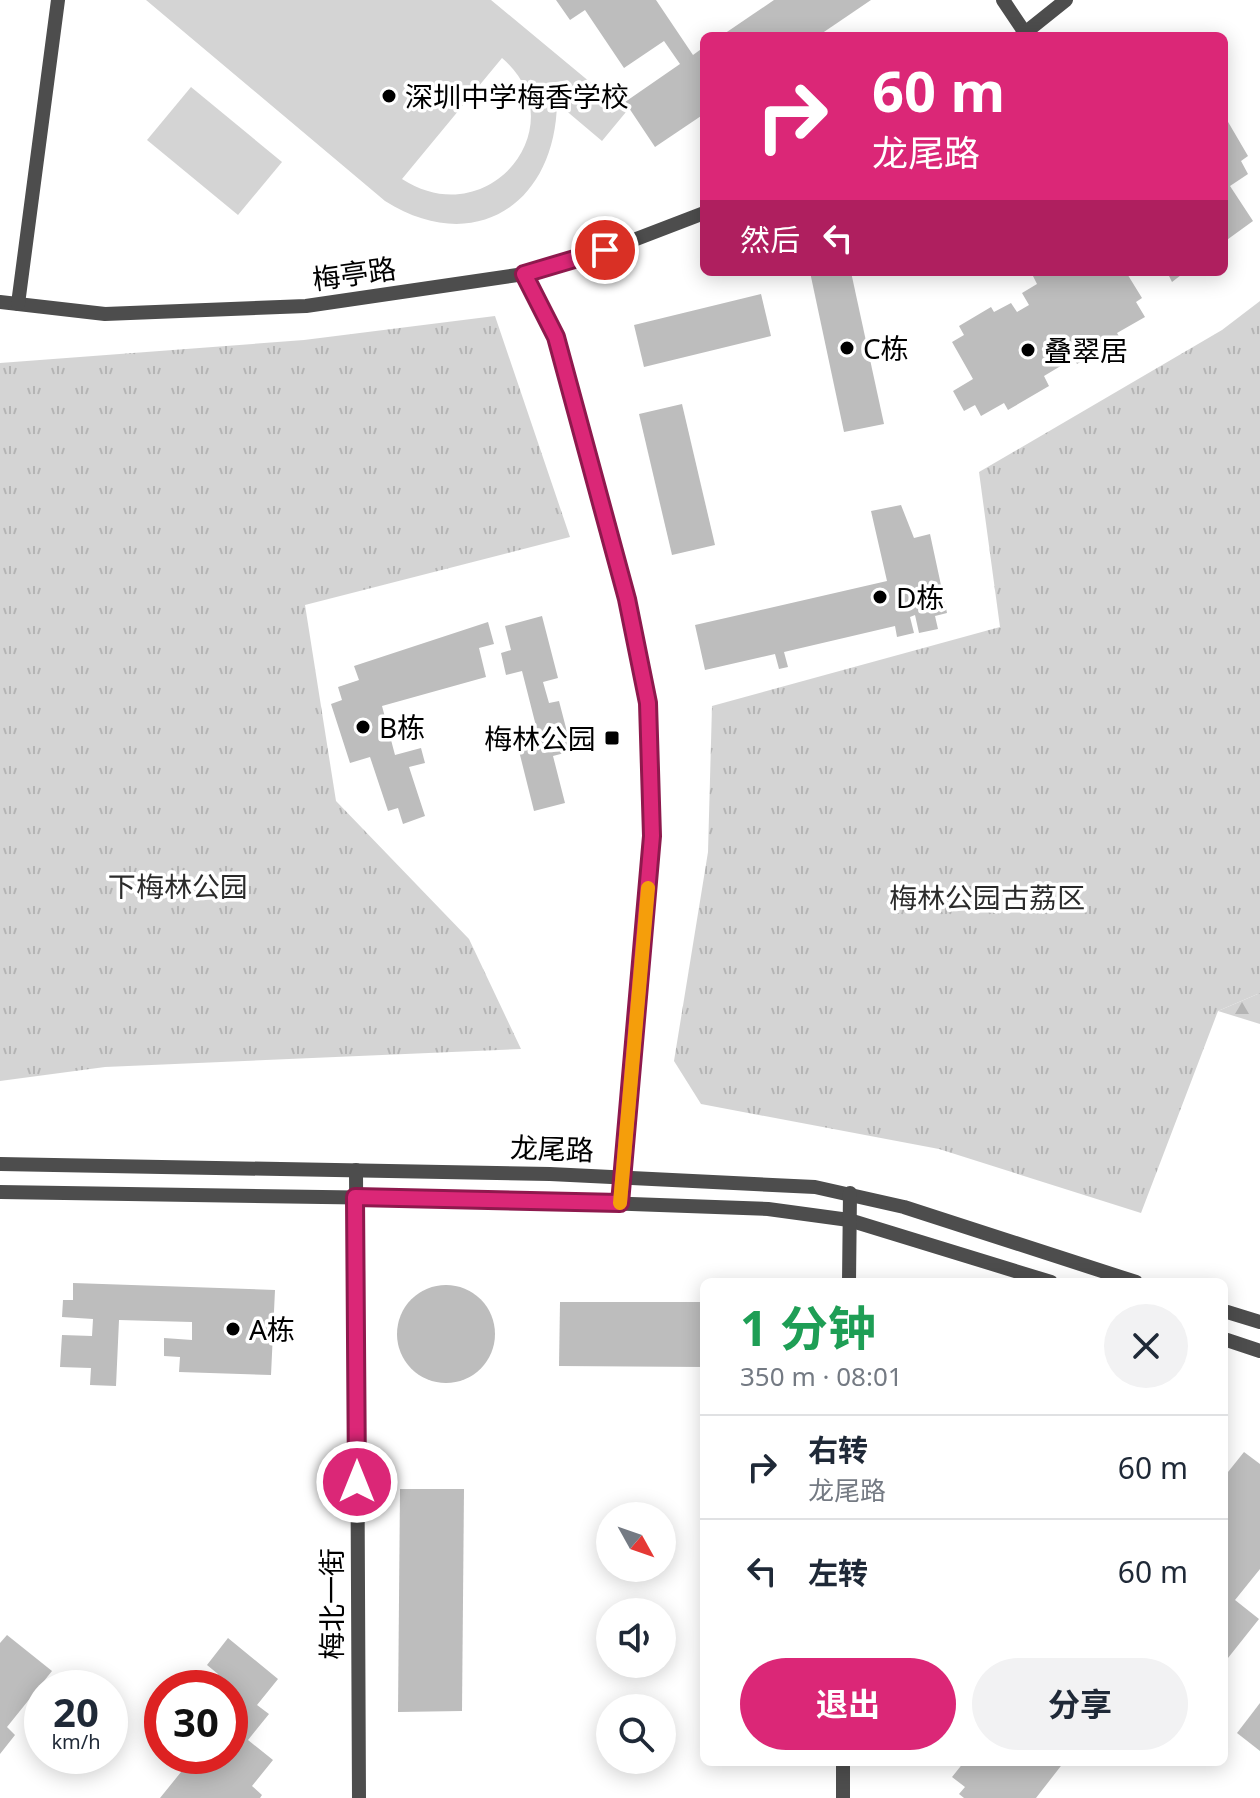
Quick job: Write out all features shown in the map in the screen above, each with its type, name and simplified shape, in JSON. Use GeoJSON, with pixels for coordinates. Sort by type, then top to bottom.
{"type":"FeatureCollection","features":[{"type":"Feature","properties":{"kind":"street"},"geometry":{"type":"LineString","coordinates":[[18,304],[58,0]]}},
{"type":"Feature","properties":{"kind":"street"},"geometry":{"type":"LineString","coordinates":[[1003,0],[1022,32]]}},
{"type":"Feature","properties":{"kind":"street"},"geometry":{"type":"LineString","coordinates":[[1026,32],[1066,0]]}},
{"type":"Feature","properties":{"kind":"street","name":"梅亭路"},"geometry":{"type":"LineString","coordinates":[[0,302],[105,314],[306,306],[524,274],[631,241],[700,215]]}},
{"type":"Feature","properties":{"kind":"street"},"geometry":{"type":"LineString","coordinates":[[524,274],[556,337],[624,587],[648,703],[652,836],[620,1203]]}},
{"type":"Feature","properties":{"kind":"street","name":"龙尾路"},"geometry":{"type":"LineString","coordinates":[[0,1164],[356,1170],[762,1182],[850,1193],[904,1207],[1124,1278]]}},
{"type":"Feature","properties":{"kind":"street","name":"梅北一街"},"geometry":{"type":"LineString","coordinates":[[356,1170],[359,1798]]}},
{"type":"Feature","properties":{"kind":"street","name":"龙尾路"},"geometry":{"type":"LineString","coordinates":[[0,1192],[355,1197],[768,1209],[849,1220],[1038,1278]]}},
{"type":"Feature","properties":{"kind":"street"},"geometry":{"type":"LineString","coordinates":[[849,1278],[850,1193]]}},
{"type":"Feature","properties":{"kind":"street"},"geometry":{"type":"LineString","coordinates":[[1228,1312],[1260,1322]]}},
{"type":"Feature","properties":{"kind":"street"},"geometry":{"type":"LineString","coordinates":[[1228,1340],[1260,1351]]}},
{"type":"Feature","properties":{"kind":"street"},"geometry":{"type":"LineString","coordinates":[[843,1766],[843,1798]]}},
{"type":"Feature","properties":{"kind":"green space"},"geometry":{"type":"Polygon","coordinates":[[[146,0],[491,0],[626,112],[602,141],[557,103],[553,139],[542,169],[525,194],[504,211],[478,221],[449,224],[418,217],[385,201],[146,0]],[[502,58],[402,179],[435,193],[465,193],[492,183],[514,164],[527,140],[531,112],[523,84],[502,58]]]}},
{"type":"Feature","properties":{"kind":"green space"},"geometry":{"type":"Polygon","coordinates":[[[191,87],[282,162],[238,215],[147,140],[191,87]]]}},
{"type":"Feature","properties":{"kind":"green space","name":"梅林公园古荔区"},"geometry":{"type":"Polygon","coordinates":[[[1260,301],[1260,993],[1218,1011],[1141,1213],[939,1149],[701,1104],[674,1061],[708,852],[712,706],[1000,627],[979,472],[1222,330],[1260,301]]]}},
{"type":"Feature","properties":{"kind":"green space","name":"下梅林公园"},"geometry":{"type":"Polygon","coordinates":[[[495,316],[570,537],[305,605],[336,801],[469,939],[521,1049],[105,1067],[0,1081],[0,363],[304,340],[495,316]]]}},
{"type":"Feature","properties":{"kind":"green space"},"geometry":{"type":"Polygon","coordinates":[[[1260,993],[1260,1024],[1218,1011],[1260,993]]]}},
{"type":"Feature","properties":{"kind":"building"},"geometry":{"type":"Polygon","coordinates":[[[556,0],[656,0],[693,55],[700,50],[700,117],[655,147],[625,102],[680,64],[664,41],[624,68],[585,10],[570,20],[556,0]]]}},
{"type":"Feature","properties":{"kind":"building"},"geometry":{"type":"Polygon","coordinates":[[[774,0],[871,0],[824,32],[727,32],[774,0]]]}},
{"type":"Feature","properties":{"kind":"building"},"geometry":{"type":"Polygon","coordinates":[[[1228,122],[1248,156],[1241,161],[1248,174],[1230,186],[1253,221],[1228,239],[1228,122]]]}},
{"type":"Feature","properties":{"kind":"building","name":"C栋"},"geometry":{"type":"Polygon","coordinates":[[[811,276],[852,276],[884,424],[844,432],[811,276]]]}},
{"type":"Feature","properties":{"kind":"building","name":"叠翠居"},"geometry":{"type":"Polygon","coordinates":[[[1033,276],[1128,276],[1142,298],[1136,302],[1145,317],[1117,333],[1120,338],[1077,364],[1074,358],[1044,376],[1049,386],[1008,410],[1004,403],[981,416],[975,405],[964,411],[953,391],[973,379],[952,342],[964,335],[959,326],[991,307],[994,312],[1011,303],[1017,312],[1029,305],[1022,293],[1037,284],[1033,276]]]}},
{"type":"Feature","properties":{"kind":"building"},"geometry":{"type":"Polygon","coordinates":[[[761,294],[771,336],[644,367],[634,325],[761,294]]]}},
{"type":"Feature","properties":{"kind":"building"},"geometry":{"type":"Polygon","coordinates":[[[682,404],[715,545],[672,555],[639,414],[682,404]]]}},
{"type":"Feature","properties":{"kind":"building","name":"D栋"},"geometry":{"type":"Polygon","coordinates":[[[901,505],[914,538],[930,534],[947,613],[935,616],[938,629],[919,633],[915,615],[910,617],[914,633],[897,637],[895,626],[784,652],[788,667],[779,669],[775,654],[705,670],[695,625],[887,581],[871,511],[901,505]]]}},
{"type":"Feature","properties":{"kind":"building"},"geometry":{"type":"Polygon","coordinates":[[[542,616],[558,678],[543,682],[549,703],[559,701],[572,751],[553,756],[565,803],[534,811],[515,735],[537,730],[522,671],[506,675],[501,653],[511,650],[505,626],[542,616]]]}},
{"type":"Feature","properties":{"kind":"building","name":"B栋"},"geometry":{"type":"Polygon","coordinates":[[[488,622],[494,644],[479,648],[486,677],[382,706],[395,755],[421,748],[425,763],[409,767],[425,816],[403,824],[398,808],[388,811],[370,757],[350,763],[331,704],[342,700],[338,687],[359,680],[354,666],[488,622]]]}},
{"type":"Feature","properties":{"kind":"building","name":"A栋"},"geometry":{"type":"Polygon","coordinates":[[[73,1283],[275,1290],[271,1375],[179,1372],[180,1357],[164,1356],[164,1338],[192,1340],[192,1322],[119,1320],[116,1386],[90,1385],[91,1368],[60,1367],[62,1335],[92,1336],[93,1319],[62,1317],[63,1300],[73,1300],[73,1283]]]}},
{"type":"Feature","properties":{"kind":"building"},"geometry":{"type":"Polygon","coordinates":[[[436,1285],[456,1285],[474,1293],[487,1306],[495,1324],[492,1353],[474,1375],[456,1383],[436,1383],[418,1375],[405,1362],[397,1344],[397,1324],[405,1306],[418,1293],[436,1285]]]}},
{"type":"Feature","properties":{"kind":"building"},"geometry":{"type":"Polygon","coordinates":[[[560,1302],[700,1302],[700,1367],[559,1366],[560,1302]]]}},
{"type":"Feature","properties":{"kind":"building"},"geometry":{"type":"Polygon","coordinates":[[[1244,1452],[1260,1464],[1260,1569],[1235,1600],[1259,1619],[1228,1658],[1228,1472],[1244,1452]]]}},
{"type":"Feature","properties":{"kind":"building"},"geometry":{"type":"Polygon","coordinates":[[[400,1489],[464,1489],[462,1711],[398,1712],[400,1489]]]}},
{"type":"Feature","properties":{"kind":"building"},"geometry":{"type":"Polygon","coordinates":[[[7,1635],[51,1670],[24,1670],[24,1706],[7,1727],[15,1735],[0,1754],[0,1643],[7,1635]]]}},
{"type":"Feature","properties":{"kind":"building"},"geometry":{"type":"Polygon","coordinates":[[[228,1638],[278,1679],[257,1705],[269,1714],[248,1740],[248,1670],[213,1670],[207,1665],[228,1638]]]}},
{"type":"Feature","properties":{"kind":"building"},"geometry":{"type":"Polygon","coordinates":[[[1260,1703],[1260,1751],[1237,1733],[1260,1703]]]}},
{"type":"Feature","properties":{"kind":"building"},"geometry":{"type":"Polygon","coordinates":[[[248,1740],[273,1760],[252,1786],[262,1795],[260,1798],[160,1798],[179,1774],[248,1774],[248,1740]]]}},
{"type":"Feature","properties":{"kind":"building"},"geometry":{"type":"Polygon","coordinates":[[[961,1766],[1061,1766],[1036,1798],[964,1798],[959,1794],[965,1787],[952,1777],[961,1766]]]}},
{"type":"Feature","properties":{"kind":"slow traffic"},"geometry":{"type":"LineString","coordinates":[[620,1203],[648,888]]}},
{"type":"Feature","properties":{"kind":"place","name":"深圳中学梅香学校"},"geometry":{"type":"Point","coordinates":[389,96]}},
{"type":"Feature","properties":{"kind":"place","name":"C栋"},"geometry":{"type":"Point","coordinates":[847,348]}},
{"type":"Feature","properties":{"kind":"place","name":"叠翠居"},"geometry":{"type":"Point","coordinates":[1028,350]}},
{"type":"Feature","properties":{"kind":"place","name":"D栋"},"geometry":{"type":"Point","coordinates":[880,597]}},
{"type":"Feature","properties":{"kind":"place","name":"B栋"},"geometry":{"type":"Point","coordinates":[363,727]}},
{"type":"Feature","properties":{"kind":"place","name":"梅林公园"},"geometry":{"type":"Point","coordinates":[612,738]}},
{"type":"Feature","properties":{"kind":"place","name":"A栋"},"geometry":{"type":"Point","coordinates":[233,1329]}},
{"type":"Feature","properties":{"kind":"route"},"geometry":{"type":"LineString","coordinates":[[357,1482],[355,1197],[620,1203],[652,836],[652,746],[648,703],[615,550],[556,337],[524,274],[605,250]]}}]}
